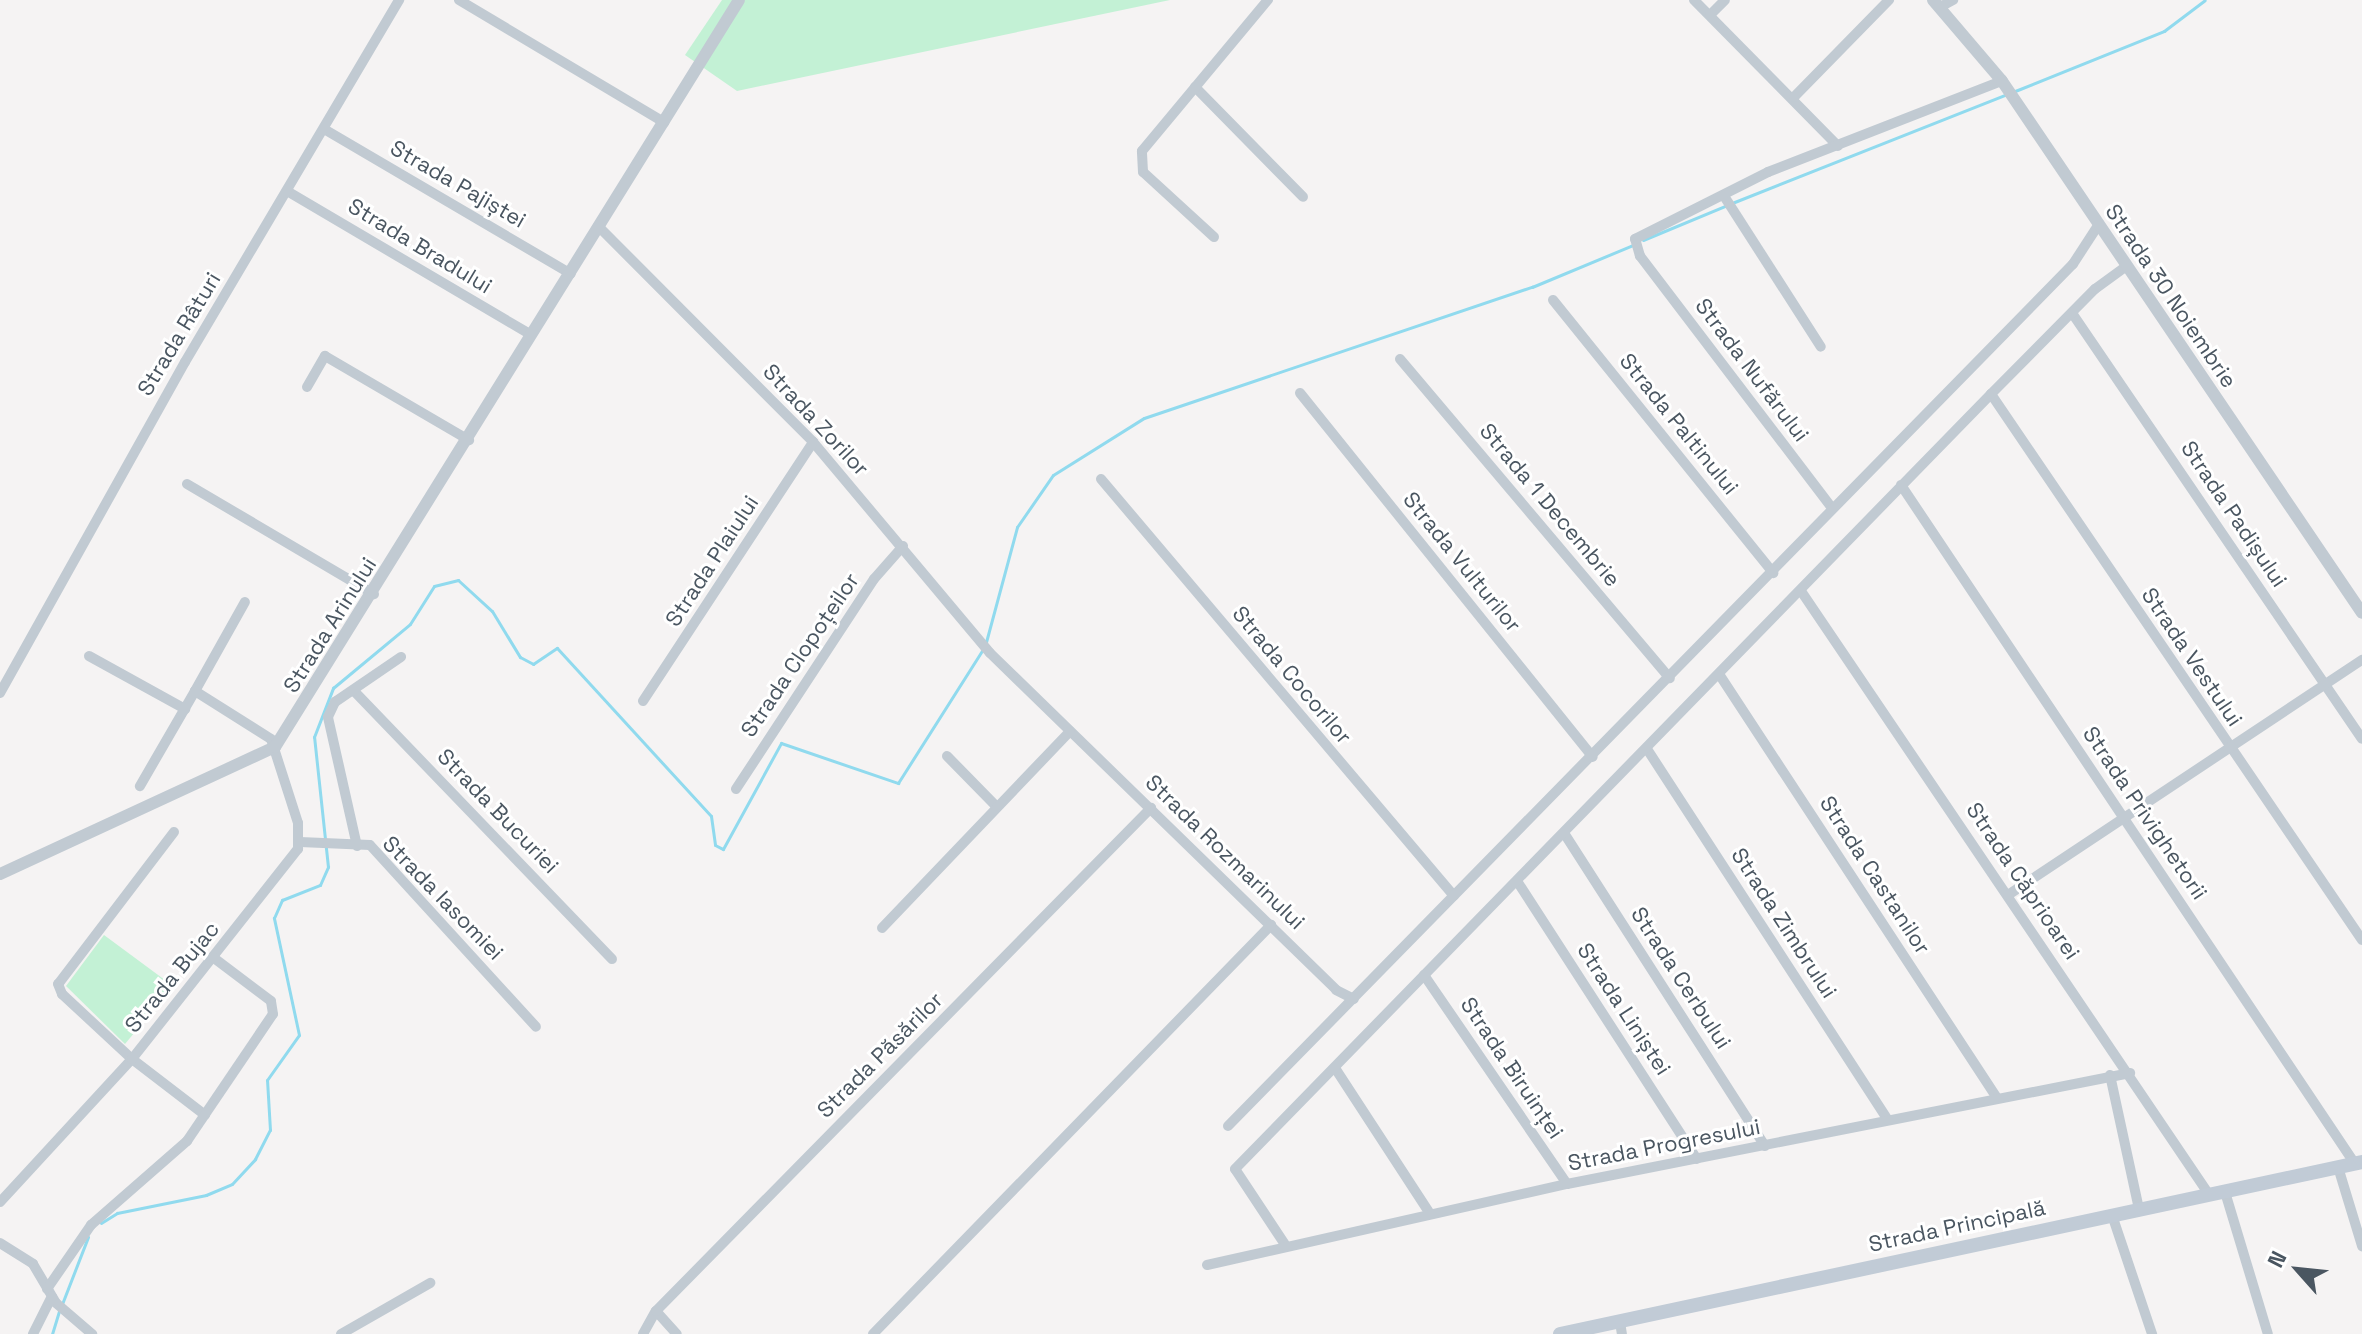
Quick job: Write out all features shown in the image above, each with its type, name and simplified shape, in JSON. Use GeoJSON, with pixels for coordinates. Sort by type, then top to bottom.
{"type":"FeatureCollection","features":[{"type":"Feature","properties":{"kind":"main road","name":"Strada Principală"},"geometry":{"type":"LineString","coordinates":[[1560,1334],[1621,1328],[2112,1215],[2358,1163]]}},
{"type":"Feature","properties":{"kind":"street","name":"Strada Râturi"},"geometry":{"type":"LineString","coordinates":[[0,693],[107,497],[399,0]]}},
{"type":"Feature","properties":{"kind":"street"},"geometry":{"type":"LineString","coordinates":[[459,0],[664,122]]}},
{"type":"Feature","properties":{"kind":"street","name":"Strada Arinului"},"geometry":{"type":"LineString","coordinates":[[275,747],[374,594],[739,0]]}},
{"type":"Feature","properties":{"kind":"street"},"geometry":{"type":"LineString","coordinates":[[1214,237],[1141,166],[1142,151],[1268,0]]}},
{"type":"Feature","properties":{"kind":"street"},"geometry":{"type":"LineString","coordinates":[[1694,0],[1794,97],[1838,146]]}},
{"type":"Feature","properties":{"kind":"street"},"geometry":{"type":"LineString","coordinates":[[1710,15],[1725,0]]}},
{"type":"Feature","properties":{"kind":"street"},"geometry":{"type":"LineString","coordinates":[[1794,97],[1889,0]]}},
{"type":"Feature","properties":{"kind":"street"},"geometry":{"type":"LineString","coordinates":[[1936,3],[1953,0]]}},
{"type":"Feature","properties":{"kind":"street","name":"Strada 30 Noiembrie"},"geometry":{"type":"LineString","coordinates":[[1936,3],[2002,81],[2362,613]]}},
{"type":"Feature","properties":{"kind":"street"},"geometry":{"type":"LineString","coordinates":[[1821,347],[1729,211],[1724,196],[1768,172],[2002,81]]}},
{"type":"Feature","properties":{"kind":"street"},"geometry":{"type":"LineString","coordinates":[[1195,87],[1303,197]]}},
{"type":"Feature","properties":{"kind":"street","name":"Strada Pajiștei"},"geometry":{"type":"LineString","coordinates":[[324,129],[571,274]]}},
{"type":"Feature","properties":{"kind":"street","name":"Strada Bradului"},"geometry":{"type":"LineString","coordinates":[[287,191],[531,335]]}},
{"type":"Feature","properties":{"kind":"street","name":"Strada Nufărului"},"geometry":{"type":"LineString","coordinates":[[1724,196],[1636,248],[1832,508]]}},
{"type":"Feature","properties":{"kind":"street"},"geometry":{"type":"LineString","coordinates":[[1228,1126],[2073,264],[2099,224]]}},
{"type":"Feature","properties":{"kind":"street","name":"Strada Zorilor"},"geometry":{"type":"LineString","coordinates":[[598,226],[813,442],[990,653]]}},
{"type":"Feature","properties":{"kind":"street"},"geometry":{"type":"LineString","coordinates":[[1286,1246],[1235,1169],[1901,485],[2072,313],[2127,266]]}},
{"type":"Feature","properties":{"kind":"street","name":"Strada Paltinului"},"geometry":{"type":"LineString","coordinates":[[1553,300],[1773,573]]}},
{"type":"Feature","properties":{"kind":"street","name":"Strada Padișului"},"geometry":{"type":"LineString","coordinates":[[2072,313],[2362,739]]}},
{"type":"Feature","properties":{"kind":"street"},"geometry":{"type":"LineString","coordinates":[[307,387],[325,356],[469,440]]}},
{"type":"Feature","properties":{"kind":"street","name":"Strada 1 Decembrie"},"geometry":{"type":"LineString","coordinates":[[1400,359],[1670,678]]}},
{"type":"Feature","properties":{"kind":"street","name":"Strada Vulturilor"},"geometry":{"type":"LineString","coordinates":[[1300,393],[1593,757]]}},
{"type":"Feature","properties":{"kind":"street","name":"Strada Vestului"},"geometry":{"type":"LineString","coordinates":[[1991,394],[2362,940]]}},
{"type":"Feature","properties":{"kind":"street","name":"Strada Plaiului"},"geometry":{"type":"LineString","coordinates":[[643,701],[813,442]]}},
{"type":"Feature","properties":{"kind":"street","name":"Strada Cocorilor"},"geometry":{"type":"LineString","coordinates":[[1101,479],[1454,896]]}},
{"type":"Feature","properties":{"kind":"street"},"geometry":{"type":"LineString","coordinates":[[187,484],[374,594]]}},
{"type":"Feature","properties":{"kind":"street","name":"Strada Privighetorii"},"geometry":{"type":"LineString","coordinates":[[1901,485],[2358,1163]]}},
{"type":"Feature","properties":{"kind":"street","name":"Strada Clopoțeilor"},"geometry":{"type":"LineString","coordinates":[[736,789],[874,579],[903,546]]}},
{"type":"Feature","properties":{"kind":"street","name":"Strada Căprioarei"},"geometry":{"type":"LineString","coordinates":[[1801,591],[2130,1073],[2217,1194],[2268,1334]]}},
{"type":"Feature","properties":{"kind":"street"},"geometry":{"type":"LineString","coordinates":[[140,786],[245,602]]}},
{"type":"Feature","properties":{"kind":"street","name":"Strada Rozmarinului"},"geometry":{"type":"LineString","coordinates":[[990,653],[1336,990],[1354,999]]}},
{"type":"Feature","properties":{"kind":"street"},"geometry":{"type":"LineString","coordinates":[[89,656],[185,709]]}},
{"type":"Feature","properties":{"kind":"street"},"geometry":{"type":"LineString","coordinates":[[357,846],[328,717],[335,702],[401,657]]}},
{"type":"Feature","properties":{"kind":"street"},"geometry":{"type":"LineString","coordinates":[[2008,895],[2122,815],[2362,660]]}},
{"type":"Feature","properties":{"kind":"street","name":"Strada Castanilor"},"geometry":{"type":"LineString","coordinates":[[1719,674],[1997,1098]]}},
{"type":"Feature","properties":{"kind":"street"},"geometry":{"type":"LineString","coordinates":[[195,691],[267,735],[275,747],[300,842]]}},
{"type":"Feature","properties":{"kind":"street","name":"Strada Bucuriei"},"geometry":{"type":"LineString","coordinates":[[354,691],[612,959]]}},
{"type":"Feature","properties":{"kind":"street"},"geometry":{"type":"LineString","coordinates":[[882,928],[1070,731]]}},
{"type":"Feature","properties":{"kind":"street"},"geometry":{"type":"LineString","coordinates":[[0,874],[275,747]]}},
{"type":"Feature","properties":{"kind":"street","name":"Strada Zimbrului"},"geometry":{"type":"LineString","coordinates":[[1647,749],[1888,1120]]}},
{"type":"Feature","properties":{"kind":"street"},"geometry":{"type":"LineString","coordinates":[[947,756],[997,807]]}},
{"type":"Feature","properties":{"kind":"street","name":"Strada Păsărilor"},"geometry":{"type":"LineString","coordinates":[[643,1334],[656,1311],[1151,808]]}},
{"type":"Feature","properties":{"kind":"street"},"geometry":{"type":"LineString","coordinates":[[174,832],[58,984],[62,994],[132,1059],[205,1115]]}},
{"type":"Feature","properties":{"kind":"street","name":"Strada Cerbului"},"geometry":{"type":"LineString","coordinates":[[1564,833],[1765,1146]]}},
{"type":"Feature","properties":{"kind":"street","name":"Strada Iasomiei"},"geometry":{"type":"LineString","coordinates":[[300,842],[370,845],[536,1027]]}},
{"type":"Feature","properties":{"kind":"street","name":"Strada Bujac"},"geometry":{"type":"LineString","coordinates":[[0,1202],[132,1059],[214,958],[300,842]]}},
{"type":"Feature","properties":{"kind":"street","name":"Strada Liniștei"},"geometry":{"type":"LineString","coordinates":[[1517,881],[1697,1159]]}},
{"type":"Feature","properties":{"kind":"street"},"geometry":{"type":"LineString","coordinates":[[873,1334],[1271,925]]}},
{"type":"Feature","properties":{"kind":"street"},"geometry":{"type":"LineString","coordinates":[[33,1334],[91,1225],[187,1141],[274,1006],[214,958]]}},
{"type":"Feature","properties":{"kind":"street","name":"Strada Biruinței"},"geometry":{"type":"LineString","coordinates":[[1424,975],[1567,1184]]}},
{"type":"Feature","properties":{"kind":"street"},"geometry":{"type":"LineString","coordinates":[[1335,1068],[1430,1214]]}},
{"type":"Feature","properties":{"kind":"street","name":"Strada Progresului"},"geometry":{"type":"LineString","coordinates":[[1207,1265],[1567,1184],[2130,1073]]}},
{"type":"Feature","properties":{"kind":"street"},"geometry":{"type":"LineString","coordinates":[[2110,1075],[2139,1209]]}},
{"type":"Feature","properties":{"kind":"street"},"geometry":{"type":"LineString","coordinates":[[2338,1167],[2362,1246]]}},
{"type":"Feature","properties":{"kind":"street"},"geometry":{"type":"LineString","coordinates":[[2112,1215],[2152,1334]]}},
{"type":"Feature","properties":{"kind":"street"},"geometry":{"type":"LineString","coordinates":[[0,1243],[33,1264],[52,1296],[92,1334]]}},
{"type":"Feature","properties":{"kind":"street"},"geometry":{"type":"LineString","coordinates":[[341,1334],[430,1283]]}},
{"type":"Feature","properties":{"kind":"street"},"geometry":{"type":"LineString","coordinates":[[656,1311],[677,1334]]}},
{"type":"Feature","properties":{"kind":"green space"},"geometry":{"type":"Polygon","coordinates":[[[722,0],[1170,0],[737,91],[685,55],[722,0]]]}},
{"type":"Feature","properties":{"kind":"green space"},"geometry":{"type":"Polygon","coordinates":[[[104,935],[173,986],[125,1044],[66,986],[104,935]]]}},
{"type":"Feature","properties":{"kind":"waterway"},"geometry":{"type":"LineString","coordinates":[[2015,91],[2164,31],[2205,0]]}},
{"type":"Feature","properties":{"kind":"waterway"},"geometry":{"type":"LineString","coordinates":[[1732,203],[2008,94]]}},
{"type":"Feature","properties":{"kind":"waterway"},"geometry":{"type":"LineString","coordinates":[[1643,240],[1725,206]]}},
{"type":"Feature","properties":{"kind":"waterway"},"geometry":{"type":"LineString","coordinates":[[986,642],[1017,527],[1053,475],[1144,418],[1532,287],[1633,245]]}},
{"type":"Feature","properties":{"kind":"waterway"},"geometry":{"type":"LineString","coordinates":[[101,1223],[117,1213],[206,1195],[232,1184],[255,1159],[270,1130],[267,1080],[299,1035],[274,918],[282,900],[320,885],[328,867],[314,737],[333,688],[410,624],[434,586],[458,580],[492,611],[520,657],[533,664],[557,648],[711,816],[715,845],[723,849],[781,743],[898,783],[983,649]]}},
{"type":"Feature","properties":{"kind":"waterway"},"geometry":{"type":"LineString","coordinates":[[62,1304],[88,1237]]}},
{"type":"Feature","properties":{"kind":"waterway"},"geometry":{"type":"LineString","coordinates":[[52,1334],[59,1311]]}}]}
